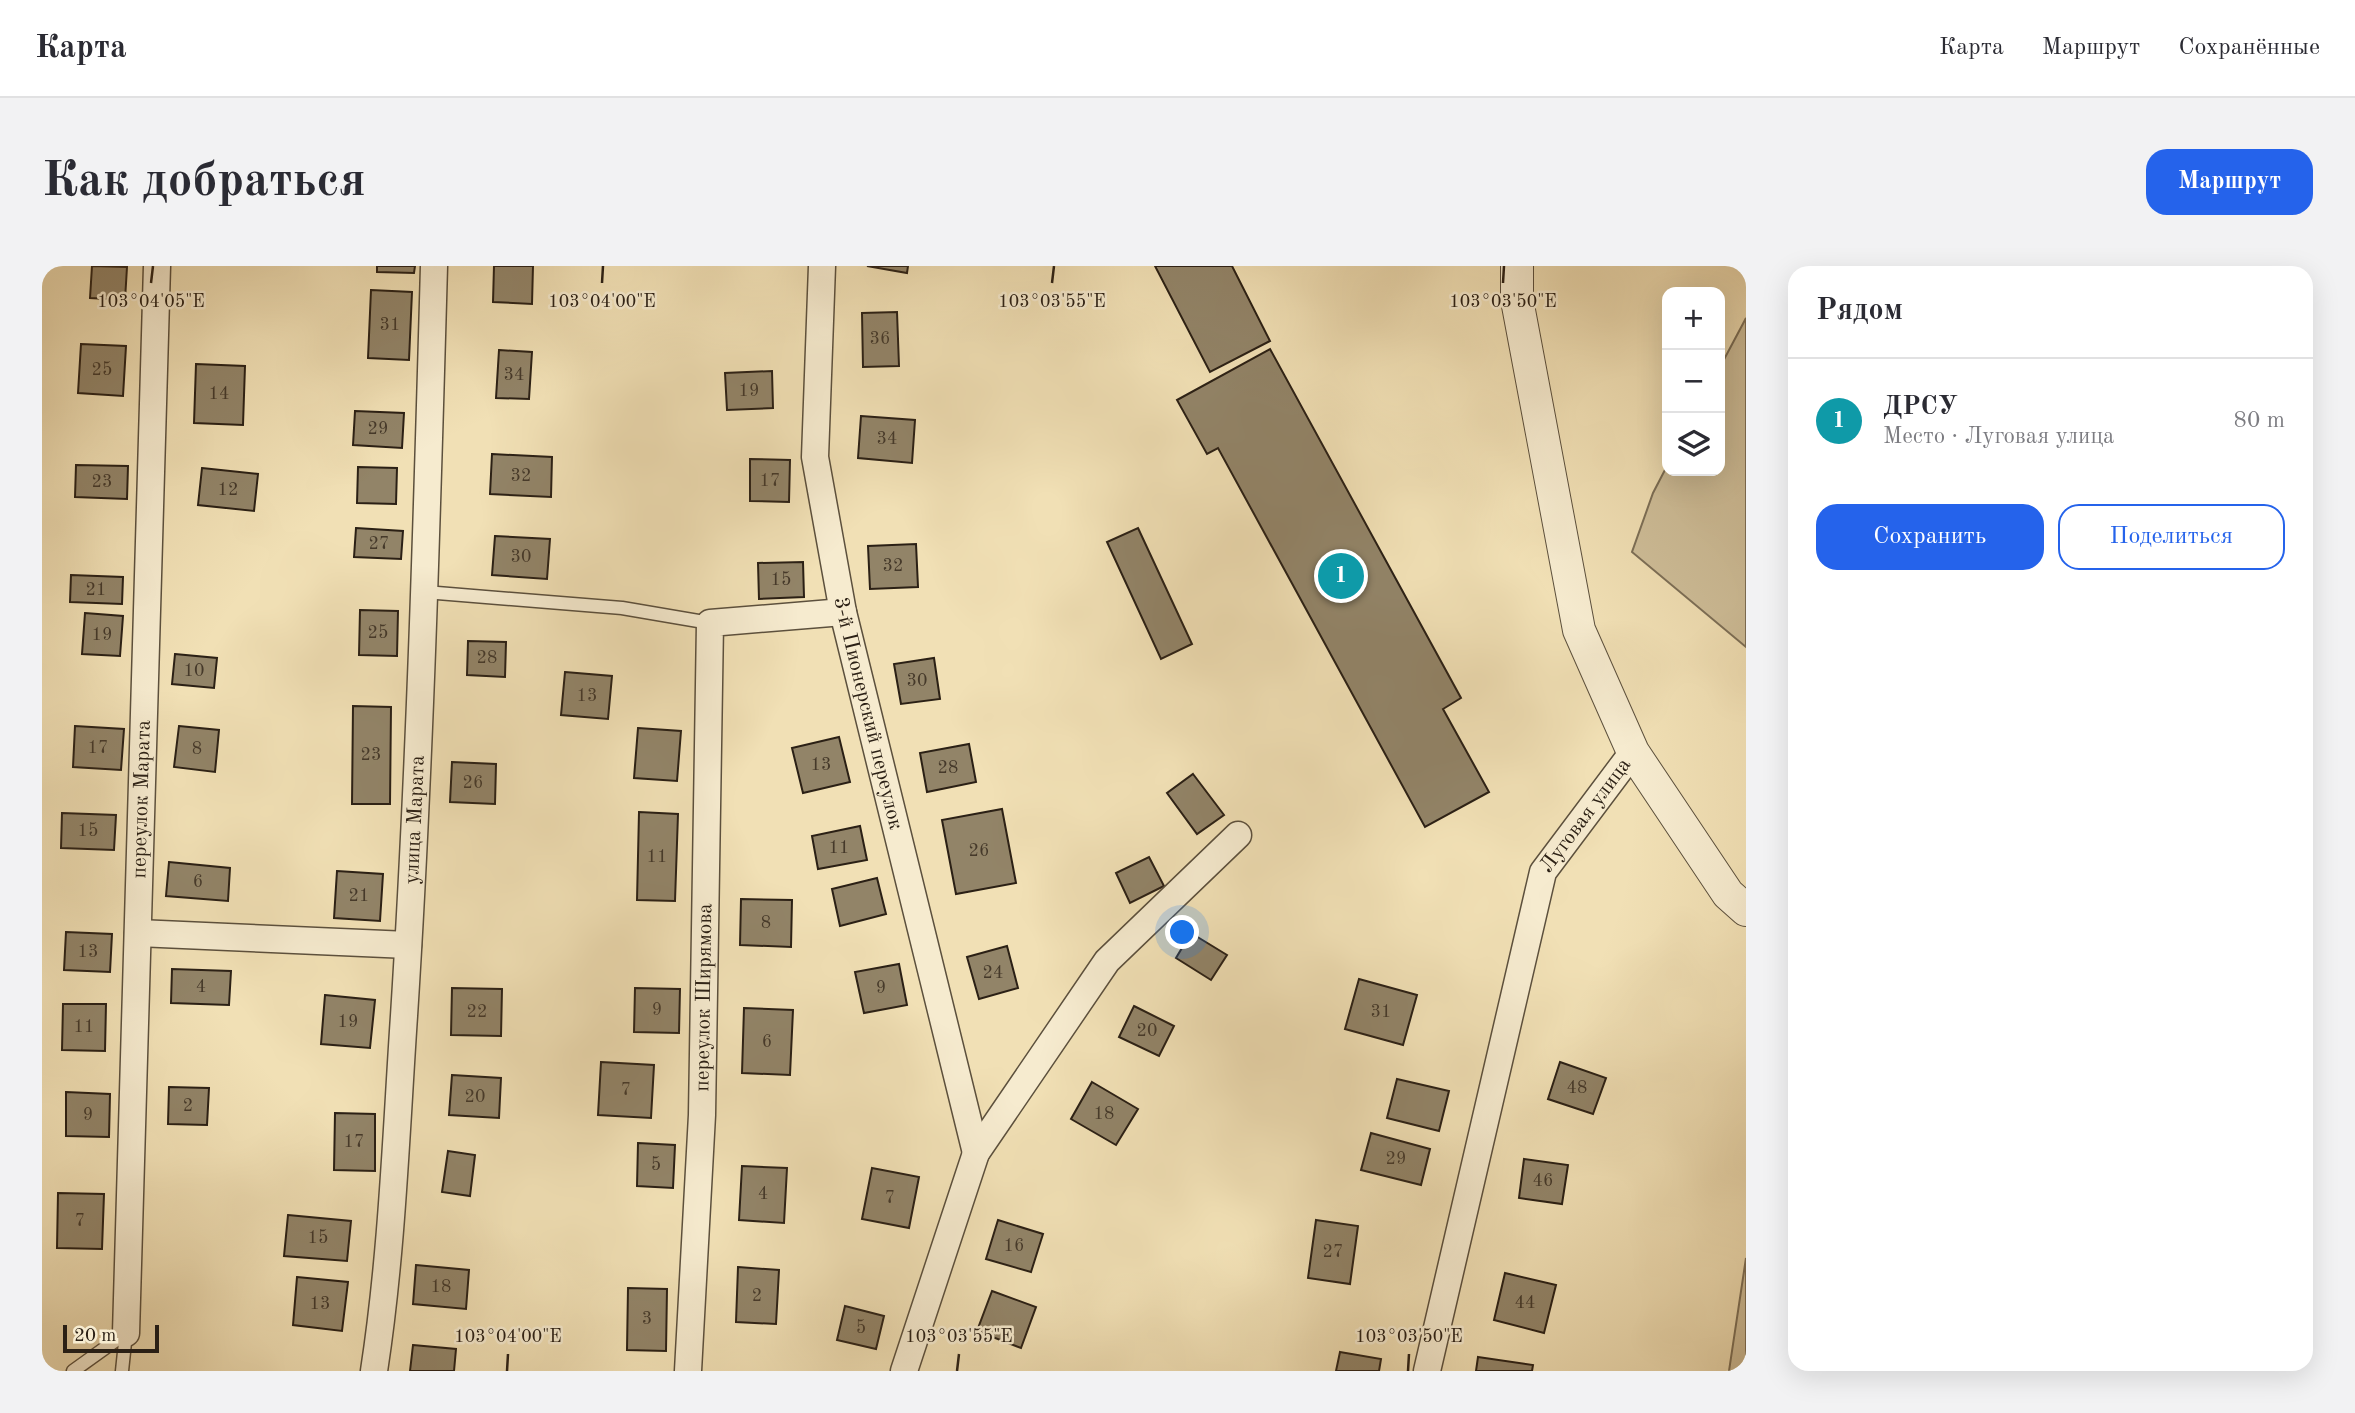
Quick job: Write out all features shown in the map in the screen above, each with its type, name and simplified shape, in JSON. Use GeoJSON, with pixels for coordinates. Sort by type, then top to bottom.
{"type":"FeatureCollection","features":[{"type":"Feature","properties":{"kind":"street","name":"переулок Марата"},"geometry":{"type":"LineString","coordinates":[[126,1333],[157,266]]}},
{"type":"Feature","properties":{"kind":"street","name":"улица Марата"},"geometry":{"type":"LineString","coordinates":[[374,1371],[390,1238],[408,946],[425,592],[433,266]]}},
{"type":"Feature","properties":{"kind":"street","name":"3-й Пионерский переулок"},"geometry":{"type":"LineString","coordinates":[[822,266],[815,457],[842,612],[976,1153]]}},
{"type":"Feature","properties":{"kind":"street","name":"Луговая улица"},"geometry":{"type":"LineString","coordinates":[[1427,1371],[1543,872],[1633,752],[1579,630],[1517,300],[1517,266]]}},
{"type":"Feature","properties":{"kind":"street"},"geometry":{"type":"LineString","coordinates":[[710,623],[842,612]]}},
{"type":"Feature","properties":{"kind":"street","name":"переулок Ширямова"},"geometry":{"type":"LineString","coordinates":[[688,1371],[702,1115],[710,623]]}},
{"type":"Feature","properties":{"kind":"street"},"geometry":{"type":"LineString","coordinates":[[1633,752],[1728,894],[1746,911]]}},
{"type":"Feature","properties":{"kind":"street"},"geometry":{"type":"LineString","coordinates":[[904,1371],[976,1153],[1107,961],[1238,835]]}},
{"type":"Feature","properties":{"kind":"street"},"geometry":{"type":"LineString","coordinates":[[138,933],[408,946]]}},
{"type":"Feature","properties":{"kind":"lane"},"geometry":{"type":"LineString","coordinates":[[425,592],[622,608],[710,623]]}},
{"type":"Feature","properties":{"kind":"lane"},"geometry":{"type":"LineString","coordinates":[[73,1371],[126,1333]]}},
{"type":"Feature","properties":{"kind":"lane"},"geometry":{"type":"LineString","coordinates":[[122,1371],[126,1333]]}},
{"type":"Feature","properties":{"kind":"shaded area"},"geometry":{"type":"Polygon","coordinates":[[[1746,318],[1746,647],[1632,552],[1662,476],[1725,476],[1725,358],[1746,318]]]}},
{"type":"Feature","properties":{"kind":"shaded area"},"geometry":{"type":"Polygon","coordinates":[[[1746,1258],[1746,1371],[1729,1371],[1746,1258]]]}},
{"type":"Feature","properties":{"kind":"building"},"geometry":{"type":"Polygon","coordinates":[[[92,266],[127,267],[125,300],[90,298],[92,266]]]}},
{"type":"Feature","properties":{"kind":"building"},"geometry":{"type":"Polygon","coordinates":[[[377,266],[415,266],[414,273],[377,272],[377,266]]]}},
{"type":"Feature","properties":{"kind":"building"},"geometry":{"type":"Polygon","coordinates":[[[494,266],[533,266],[532,304],[493,302],[494,266]]]}},
{"type":"Feature","properties":{"kind":"building"},"geometry":{"type":"Polygon","coordinates":[[[867,266],[908,266],[907,273],[867,266]]]}},
{"type":"Feature","properties":{"kind":"building"},"geometry":{"type":"Polygon","coordinates":[[[1155,266],[1232,266],[1270,341],[1210,372],[1155,266]]]}},
{"type":"Feature","properties":{"kind":"building"},"geometry":{"type":"Polygon","coordinates":[[[371,290],[412,292],[409,360],[368,358],[371,290]]]}},
{"type":"Feature","properties":{"kind":"building"},"geometry":{"type":"Polygon","coordinates":[[[897,312],[899,366],[863,367],[862,313],[897,312]]]}},
{"type":"Feature","properties":{"kind":"building"},"geometry":{"type":"Polygon","coordinates":[[[81,344],[126,346],[123,396],[78,393],[81,344]]]}},
{"type":"Feature","properties":{"kind":"building"},"geometry":{"type":"Polygon","coordinates":[[[1270,349],[1461,698],[1443,709],[1489,792],[1425,827],[1218,448],[1207,454],[1177,400],[1270,349]]]}},
{"type":"Feature","properties":{"kind":"building"},"geometry":{"type":"Polygon","coordinates":[[[499,350],[532,352],[529,399],[496,398],[499,350]]]}},
{"type":"Feature","properties":{"kind":"building"},"geometry":{"type":"Polygon","coordinates":[[[196,364],[245,366],[243,425],[194,423],[196,364]]]}},
{"type":"Feature","properties":{"kind":"building"},"geometry":{"type":"Polygon","coordinates":[[[772,371],[773,408],[727,410],[725,373],[772,371]]]}},
{"type":"Feature","properties":{"kind":"building"},"geometry":{"type":"Polygon","coordinates":[[[355,411],[404,413],[402,448],[353,445],[355,411]]]}},
{"type":"Feature","properties":{"kind":"building"},"geometry":{"type":"Polygon","coordinates":[[[861,416],[915,420],[912,463],[858,458],[861,416]]]}},
{"type":"Feature","properties":{"kind":"building"},"geometry":{"type":"Polygon","coordinates":[[[492,454],[552,457],[551,497],[490,494],[492,454]]]}},
{"type":"Feature","properties":{"kind":"building"},"geometry":{"type":"Polygon","coordinates":[[[750,459],[790,460],[789,502],[750,501],[750,459]]]}},
{"type":"Feature","properties":{"kind":"building"},"geometry":{"type":"Polygon","coordinates":[[[76,465],[128,466],[127,499],[75,497],[76,465]]]}},
{"type":"Feature","properties":{"kind":"building"},"geometry":{"type":"Polygon","coordinates":[[[358,467],[397,468],[396,504],[357,503],[358,467]]]}},
{"type":"Feature","properties":{"kind":"building"},"geometry":{"type":"Polygon","coordinates":[[[202,468],[258,474],[254,511],[198,505],[202,468]]]}},
{"type":"Feature","properties":{"kind":"building"},"geometry":{"type":"Polygon","coordinates":[[[356,528],[403,531],[401,559],[354,557],[356,528]]]}},
{"type":"Feature","properties":{"kind":"building"},"geometry":{"type":"Polygon","coordinates":[[[1138,528],[1192,644],[1161,659],[1107,542],[1138,528]]]}},
{"type":"Feature","properties":{"kind":"building"},"geometry":{"type":"Polygon","coordinates":[[[495,536],[550,539],[547,579],[492,575],[495,536]]]}},
{"type":"Feature","properties":{"kind":"building"},"geometry":{"type":"Polygon","coordinates":[[[916,544],[918,587],[870,589],[868,546],[916,544]]]}},
{"type":"Feature","properties":{"kind":"building"},"geometry":{"type":"Polygon","coordinates":[[[803,562],[804,597],[759,599],[758,563],[803,562]]]}},
{"type":"Feature","properties":{"kind":"building"},"geometry":{"type":"Polygon","coordinates":[[[71,575],[123,577],[122,604],[70,602],[71,575]]]}},
{"type":"Feature","properties":{"kind":"building"},"geometry":{"type":"Polygon","coordinates":[[[360,610],[398,611],[397,656],[359,655],[360,610]]]}},
{"type":"Feature","properties":{"kind":"building"},"geometry":{"type":"Polygon","coordinates":[[[85,613],[123,616],[120,656],[82,654],[85,613]]]}},
{"type":"Feature","properties":{"kind":"building"},"geometry":{"type":"Polygon","coordinates":[[[468,641],[506,642],[505,677],[467,675],[468,641]]]}},
{"type":"Feature","properties":{"kind":"building"},"geometry":{"type":"Polygon","coordinates":[[[175,654],[217,658],[214,688],[172,684],[175,654]]]}},
{"type":"Feature","properties":{"kind":"building"},"geometry":{"type":"Polygon","coordinates":[[[934,658],[940,699],[901,704],[894,664],[934,658]]]}},
{"type":"Feature","properties":{"kind":"building"},"geometry":{"type":"Polygon","coordinates":[[[565,672],[612,676],[608,719],[561,715],[565,672]]]}},
{"type":"Feature","properties":{"kind":"building"},"geometry":{"type":"Polygon","coordinates":[[[353,706],[391,707],[390,804],[352,804],[353,706]]]}},
{"type":"Feature","properties":{"kind":"building"},"geometry":{"type":"Polygon","coordinates":[[[75,726],[124,729],[121,770],[73,767],[75,726]]]}},
{"type":"Feature","properties":{"kind":"building"},"geometry":{"type":"Polygon","coordinates":[[[179,726],[219,730],[215,772],[174,767],[179,726]]]}},
{"type":"Feature","properties":{"kind":"building"},"geometry":{"type":"Polygon","coordinates":[[[638,728],[681,731],[677,781],[634,778],[638,728]]]}},
{"type":"Feature","properties":{"kind":"building"},"geometry":{"type":"Polygon","coordinates":[[[839,737],[850,782],[803,793],[792,748],[839,737]]]}},
{"type":"Feature","properties":{"kind":"building"},"geometry":{"type":"Polygon","coordinates":[[[969,744],[976,782],[927,792],[920,753],[969,744]]]}},
{"type":"Feature","properties":{"kind":"building"},"geometry":{"type":"Polygon","coordinates":[[[452,762],[496,764],[495,804],[450,802],[452,762]]]}},
{"type":"Feature","properties":{"kind":"building"},"geometry":{"type":"Polygon","coordinates":[[[1193,774],[1224,815],[1197,834],[1167,793],[1193,774]]]}},
{"type":"Feature","properties":{"kind":"building"},"geometry":{"type":"Polygon","coordinates":[[[1002,809],[1016,883],[956,894],[942,820],[1002,809]]]}},
{"type":"Feature","properties":{"kind":"building"},"geometry":{"type":"Polygon","coordinates":[[[639,812],[678,814],[675,901],[637,900],[639,812]]]}},
{"type":"Feature","properties":{"kind":"building"},"geometry":{"type":"Polygon","coordinates":[[[62,813],[116,815],[114,850],[61,848],[62,813]]]}},
{"type":"Feature","properties":{"kind":"building"},"geometry":{"type":"Polygon","coordinates":[[[860,826],[867,860],[818,869],[812,836],[860,826]]]}},
{"type":"Feature","properties":{"kind":"building"},"geometry":{"type":"Polygon","coordinates":[[[1149,857],[1164,886],[1130,903],[1116,873],[1149,857]]]}},
{"type":"Feature","properties":{"kind":"building"},"geometry":{"type":"Polygon","coordinates":[[[169,862],[230,868],[228,901],[166,896],[169,862]]]}},
{"type":"Feature","properties":{"kind":"building"},"geometry":{"type":"Polygon","coordinates":[[[337,871],[383,874],[380,921],[334,918],[337,871]]]}},
{"type":"Feature","properties":{"kind":"building"},"geometry":{"type":"Polygon","coordinates":[[[877,878],[886,914],[840,926],[832,889],[877,878]]]}},
{"type":"Feature","properties":{"kind":"building"},"geometry":{"type":"Polygon","coordinates":[[[741,899],[792,900],[791,947],[740,945],[741,899]]]}},
{"type":"Feature","properties":{"kind":"building"},"geometry":{"type":"Polygon","coordinates":[[[66,932],[112,934],[110,972],[64,970],[66,932]]]}},
{"type":"Feature","properties":{"kind":"building"},"geometry":{"type":"Polygon","coordinates":[[[1191,933],[1227,955],[1211,980],[1176,958],[1191,933]]]}},
{"type":"Feature","properties":{"kind":"building"},"geometry":{"type":"Polygon","coordinates":[[[1007,946],[1018,988],[979,999],[967,957],[1007,946]]]}},
{"type":"Feature","properties":{"kind":"building"},"geometry":{"type":"Polygon","coordinates":[[[899,964],[907,1005],[864,1013],[855,972],[899,964]]]}},
{"type":"Feature","properties":{"kind":"building"},"geometry":{"type":"Polygon","coordinates":[[[172,969],[231,971],[229,1005],[171,1003],[172,969]]]}},
{"type":"Feature","properties":{"kind":"building"},"geometry":{"type":"Polygon","coordinates":[[[1359,979],[1417,995],[1403,1045],[1345,1029],[1359,979]]]}},
{"type":"Feature","properties":{"kind":"building"},"geometry":{"type":"Polygon","coordinates":[[[452,988],[502,989],[501,1036],[451,1035],[452,988]]]}},
{"type":"Feature","properties":{"kind":"building"},"geometry":{"type":"Polygon","coordinates":[[[635,988],[680,989],[679,1033],[634,1032],[635,988]]]}},
{"type":"Feature","properties":{"kind":"building"},"geometry":{"type":"Polygon","coordinates":[[[325,995],[375,1000],[370,1048],[321,1044],[325,995]]]}},
{"type":"Feature","properties":{"kind":"building"},"geometry":{"type":"Polygon","coordinates":[[[63,1004],[106,1004],[105,1051],[62,1050],[63,1004]]]}},
{"type":"Feature","properties":{"kind":"building"},"geometry":{"type":"Polygon","coordinates":[[[1134,1006],[1174,1026],[1159,1056],[1119,1037],[1134,1006]]]}},
{"type":"Feature","properties":{"kind":"building"},"geometry":{"type":"Polygon","coordinates":[[[744,1008],[793,1010],[790,1075],[742,1073],[744,1008]]]}},
{"type":"Feature","properties":{"kind":"building"},"geometry":{"type":"Polygon","coordinates":[[[601,1062],[654,1065],[651,1118],[598,1115],[601,1062]]]}},
{"type":"Feature","properties":{"kind":"building"},"geometry":{"type":"Polygon","coordinates":[[[1560,1062],[1606,1078],[1593,1114],[1548,1099],[1560,1062]]]}},
{"type":"Feature","properties":{"kind":"building"},"geometry":{"type":"Polygon","coordinates":[[[452,1075],[501,1078],[499,1118],[449,1115],[452,1075]]]}},
{"type":"Feature","properties":{"kind":"building"},"geometry":{"type":"Polygon","coordinates":[[[1397,1079],[1449,1091],[1439,1131],[1387,1118],[1397,1079]]]}},
{"type":"Feature","properties":{"kind":"building"},"geometry":{"type":"Polygon","coordinates":[[[1092,1082],[1138,1109],[1116,1145],[1071,1119],[1092,1082]]]}},
{"type":"Feature","properties":{"kind":"building"},"geometry":{"type":"Polygon","coordinates":[[[169,1087],[209,1088],[207,1125],[168,1124],[169,1087]]]}},
{"type":"Feature","properties":{"kind":"building"},"geometry":{"type":"Polygon","coordinates":[[[66,1092],[110,1094],[109,1137],[66,1136],[66,1092]]]}},
{"type":"Feature","properties":{"kind":"building"},"geometry":{"type":"Polygon","coordinates":[[[335,1113],[375,1114],[375,1171],[334,1170],[335,1113]]]}},
{"type":"Feature","properties":{"kind":"building"},"geometry":{"type":"Polygon","coordinates":[[[1371,1133],[1430,1149],[1421,1185],[1361,1170],[1371,1133]]]}},
{"type":"Feature","properties":{"kind":"building"},"geometry":{"type":"Polygon","coordinates":[[[638,1143],[675,1145],[673,1188],[637,1186],[638,1143]]]}},
{"type":"Feature","properties":{"kind":"building"},"geometry":{"type":"Polygon","coordinates":[[[448,1151],[475,1155],[470,1196],[442,1192],[448,1151]]]}},
{"type":"Feature","properties":{"kind":"building"},"geometry":{"type":"Polygon","coordinates":[[[1524,1159],[1568,1165],[1562,1204],[1519,1198],[1524,1159]]]}},
{"type":"Feature","properties":{"kind":"building"},"geometry":{"type":"Polygon","coordinates":[[[742,1166],[787,1168],[784,1223],[739,1220],[742,1166]]]}},
{"type":"Feature","properties":{"kind":"building"},"geometry":{"type":"Polygon","coordinates":[[[872,1168],[919,1177],[909,1228],[862,1219],[872,1168]]]}},
{"type":"Feature","properties":{"kind":"building"},"geometry":{"type":"Polygon","coordinates":[[[58,1193],[104,1194],[102,1249],[57,1248],[58,1193]]]}},
{"type":"Feature","properties":{"kind":"building"},"geometry":{"type":"Polygon","coordinates":[[[288,1215],[351,1221],[347,1261],[284,1256],[288,1215]]]}},
{"type":"Feature","properties":{"kind":"building"},"geometry":{"type":"Polygon","coordinates":[[[998,1220],[1043,1234],[1031,1272],[986,1259],[998,1220]]]}},
{"type":"Feature","properties":{"kind":"building"},"geometry":{"type":"Polygon","coordinates":[[[1316,1220],[1358,1226],[1350,1284],[1308,1278],[1316,1220]]]}},
{"type":"Feature","properties":{"kind":"building"},"geometry":{"type":"Polygon","coordinates":[[[416,1265],[469,1270],[466,1309],[413,1304],[416,1265]]]}},
{"type":"Feature","properties":{"kind":"building"},"geometry":{"type":"Polygon","coordinates":[[[738,1267],[779,1270],[776,1324],[736,1322],[738,1267]]]}},
{"type":"Feature","properties":{"kind":"building"},"geometry":{"type":"Polygon","coordinates":[[[1505,1273],[1556,1285],[1544,1333],[1494,1320],[1505,1273]]]}},
{"type":"Feature","properties":{"kind":"building"},"geometry":{"type":"Polygon","coordinates":[[[297,1277],[348,1282],[342,1331],[293,1325],[297,1277]]]}},
{"type":"Feature","properties":{"kind":"building"},"geometry":{"type":"Polygon","coordinates":[[[628,1288],[667,1289],[666,1351],[627,1350],[628,1288]]]}},
{"type":"Feature","properties":{"kind":"building"},"geometry":{"type":"Polygon","coordinates":[[[992,1291],[1036,1307],[1021,1348],[977,1331],[992,1291]]]}},
{"type":"Feature","properties":{"kind":"building"},"geometry":{"type":"Polygon","coordinates":[[[845,1306],[884,1316],[876,1349],[837,1340],[845,1306]]]}},
{"type":"Feature","properties":{"kind":"building"},"geometry":{"type":"Polygon","coordinates":[[[413,1345],[456,1349],[454,1371],[410,1371],[413,1345]]]}},
{"type":"Feature","properties":{"kind":"building"},"geometry":{"type":"Polygon","coordinates":[[[1340,1352],[1381,1359],[1379,1371],[1336,1371],[1340,1352]]]}},
{"type":"Feature","properties":{"kind":"building"},"geometry":{"type":"Polygon","coordinates":[[[1478,1357],[1533,1365],[1532,1371],[1476,1371],[1478,1357]]]}},
{"type":"Feature","properties":{"kind":"place","name":"ДРСУ"},"geometry":{"type":"Point","coordinates":[1341,576]}}]}
